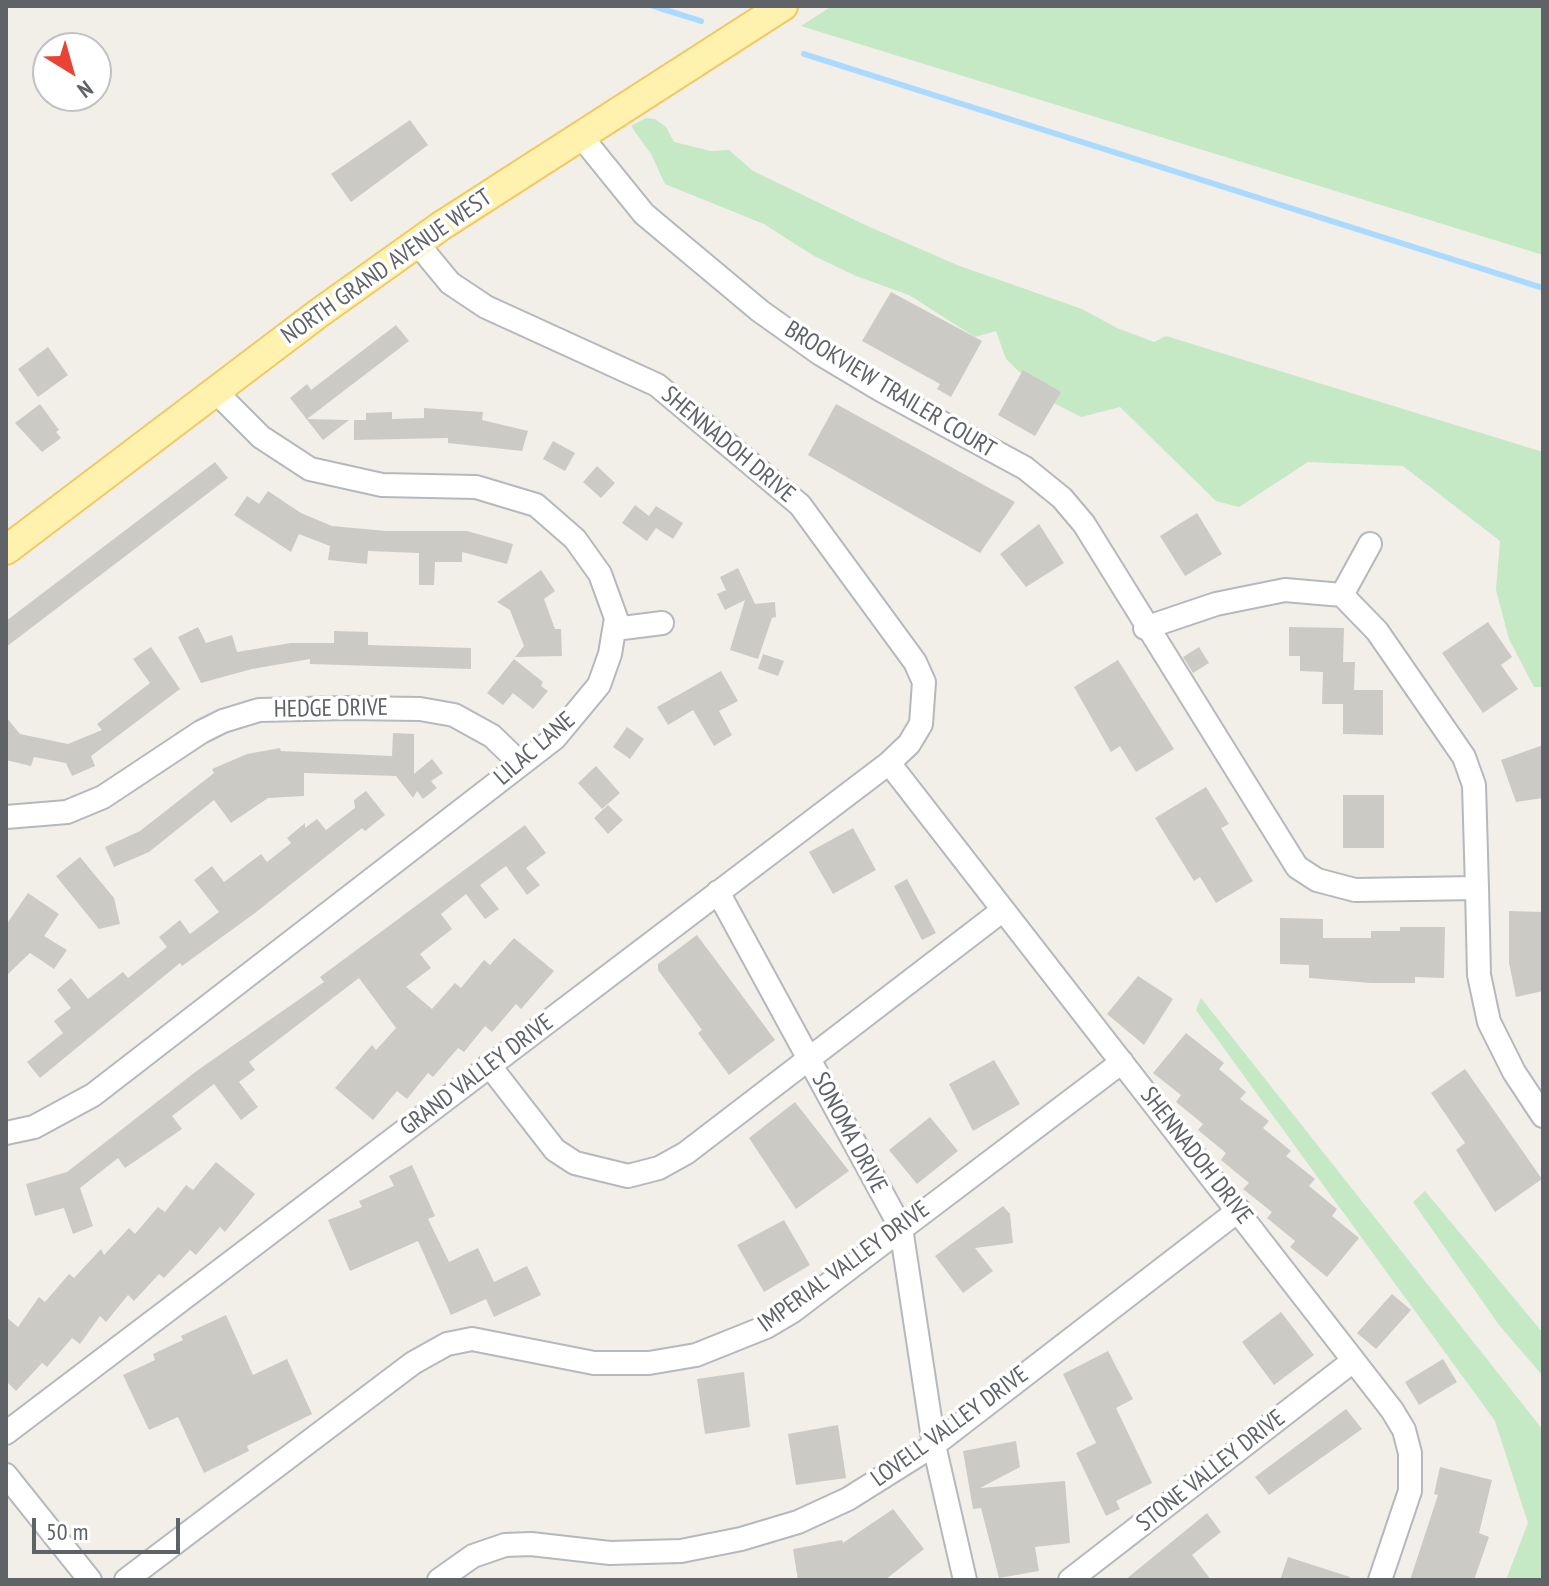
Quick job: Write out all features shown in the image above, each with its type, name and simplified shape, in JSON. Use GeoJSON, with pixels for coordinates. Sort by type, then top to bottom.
{"type":"FeatureCollection","features":[{"type":"Feature","properties":{"kind":"main road","name":"NORTH GRAND AVENUE WEST"},"geometry":{"type":"LineString","coordinates":[[6,550],[417,243],[779,9]]}},
{"type":"Feature","properties":{"kind":"street","name":"BROOKVIEW TRAILER COURT"},"geometry":{"type":"LineString","coordinates":[[580,135],[618,185],[655,225],[760,311],[819,353],[1025,468],[1047,484],[1084,524],[1145,628],[1297,867],[1317,880],[1355,890],[1477,888]]}},
{"type":"Feature","properties":{"kind":"street","name":"SHENNADOH DRIVE"},"geometry":{"type":"LineString","coordinates":[[417,243],[450,283],[486,307],[657,385],[789,495],[829,542],[915,662],[924,682],[926,700]]}},
{"type":"Feature","properties":{"kind":"street","name":"LILAC LANE"},"geometry":{"type":"LineString","coordinates":[[6,1133],[34,1127],[93,1095],[555,738],[599,685],[615,629],[610,598],[600,574],[575,539],[536,505],[476,487],[382,485],[320,473],[290,459],[261,437],[215,391]]}},
{"type":"Feature","properties":{"kind":"street"},"geometry":{"type":"LineString","coordinates":[[1342,595],[1370,544]]}},
{"type":"Feature","properties":{"kind":"street"},"geometry":{"type":"LineString","coordinates":[[1145,628],[1216,604],[1285,590],[1342,595],[1377,631],[1464,757],[1474,785],[1479,975],[1489,1022],[1503,1053],[1543,1116]]}},
{"type":"Feature","properties":{"kind":"street"},"geometry":{"type":"LineString","coordinates":[[615,629],[662,623]]}},
{"type":"Feature","properties":{"kind":"street","name":"GRAND VALLEY DRIVE"},"geometry":{"type":"LineString","coordinates":[[6,1433],[889,763],[909,744],[921,724],[926,700]]}},
{"type":"Feature","properties":{"kind":"street","name":"HEDGE DRIVE"},"geometry":{"type":"LineString","coordinates":[[6,817],[67,812],[103,797],[178,746],[223,721],[281,708],[420,709],[454,715],[492,736],[521,764]]}},
{"type":"Feature","properties":{"kind":"street","name":"SHENNADOH DRIVE"},"geometry":{"type":"LineString","coordinates":[[889,763],[1239,1210],[1404,1430],[1412,1463],[1410,1491],[1380,1580]]}},
{"type":"Feature","properties":{"kind":"street","name":"SONOMA DRIVE"},"geometry":{"type":"LineString","coordinates":[[718,892],[901,1228],[934,1445],[965,1580]]}},
{"type":"Feature","properties":{"kind":"street"},"geometry":{"type":"LineString","coordinates":[[489,1065],[555,1150],[575,1163],[628,1176],[659,1168],[686,1153],[1003,910]]}},
{"type":"Feature","properties":{"kind":"street","name":"IMPERIAL VALLEY DRIVE"},"geometry":{"type":"LineString","coordinates":[[126,1580],[413,1363],[447,1344],[472,1339],[594,1363],[649,1363],[696,1355],[766,1327],[1122,1062]]}},
{"type":"Feature","properties":{"kind":"street","name":"LOVELL VALLEY DRIVE"},"geometry":{"type":"LineString","coordinates":[[439,1580],[473,1556],[505,1545],[647,1553],[741,1539],[798,1522],[848,1499],[934,1445],[1239,1210]]}},
{"type":"Feature","properties":{"kind":"street","name":"STONE VALLEY DRIVE"},"geometry":{"type":"LineString","coordinates":[[1071,1580],[1353,1361]]}},
{"type":"Feature","properties":{"kind":"street"},"geometry":{"type":"LineString","coordinates":[[6,1475],[90,1580]]}},
{"type":"Feature","properties":{"kind":"green space"},"geometry":{"type":"Polygon","coordinates":[[[832,6],[1543,6],[1543,255],[801,26],[832,6]]]}},
{"type":"Feature","properties":{"kind":"green space"},"geometry":{"type":"Polygon","coordinates":[[[646,118],[655,119],[666,127],[674,142],[711,151],[729,150],[753,171],[863,224],[957,265],[1082,309],[1117,328],[1154,342],[1166,336],[1543,452],[1543,687],[1534,687],[1509,639],[1496,590],[1500,541],[1403,466],[1308,462],[1239,507],[1216,501],[1120,407],[1081,417],[1048,400],[1006,359],[996,331],[975,337],[909,295],[856,276],[814,256],[764,224],[665,184],[651,154],[631,126],[646,118]]]}},
{"type":"Feature","properties":{"kind":"green space"},"geometry":{"type":"Polygon","coordinates":[[[1201,998],[1543,1430],[1543,1580],[1506,1580],[1528,1523],[1495,1421],[1196,1010],[1201,998]]]}},
{"type":"Feature","properties":{"kind":"green space"},"geometry":{"type":"Polygon","coordinates":[[[1425,1191],[1543,1333],[1543,1376],[1499,1325],[1413,1202],[1425,1191]]]}},
{"type":"Feature","properties":{"kind":"building"},"geometry":{"type":"Polygon","coordinates":[[[410,120],[428,145],[351,202],[331,174],[410,120]]]}},
{"type":"Feature","properties":{"kind":"building"},"geometry":{"type":"Polygon","coordinates":[[[891,292],[982,341],[951,397],[937,389],[940,384],[862,341],[891,292]]]}},
{"type":"Feature","properties":{"kind":"building"},"geometry":{"type":"Polygon","coordinates":[[[396,325],[409,341],[307,419],[349,420],[323,440],[290,398],[307,384],[311,390],[396,325]]]}},
{"type":"Feature","properties":{"kind":"building"},"geometry":{"type":"Polygon","coordinates":[[[48,347],[68,375],[38,397],[18,369],[48,347]]]}},
{"type":"Feature","properties":{"kind":"building"},"geometry":{"type":"Polygon","coordinates":[[[1023,370],[1061,392],[1035,436],[998,415],[1023,370]]]}},
{"type":"Feature","properties":{"kind":"building"},"geometry":{"type":"Polygon","coordinates":[[[40,404],[59,430],[56,432],[61,438],[42,452],[15,423],[40,404]]]}},
{"type":"Feature","properties":{"kind":"building"},"geometry":{"type":"Polygon","coordinates":[[[836,404],[1015,502],[980,553],[808,455],[836,404]]]}},
{"type":"Feature","properties":{"kind":"building"},"geometry":{"type":"Polygon","coordinates":[[[424,408],[483,412],[482,420],[528,431],[522,451],[448,443],[448,438],[354,440],[354,420],[366,420],[366,413],[392,412],[392,419],[424,418],[424,408]]]}},
{"type":"Feature","properties":{"kind":"building"},"geometry":{"type":"Polygon","coordinates":[[[553,441],[575,453],[565,471],[543,459],[553,441]]]}},
{"type":"Feature","properties":{"kind":"building"},"geometry":{"type":"Polygon","coordinates":[[[215,462],[228,478],[6,647],[6,621],[215,462]]]}},
{"type":"Feature","properties":{"kind":"building"},"geometry":{"type":"Polygon","coordinates":[[[597,466],[615,483],[601,498],[583,482],[597,466]]]}},
{"type":"Feature","properties":{"kind":"building"},"geometry":{"type":"Polygon","coordinates":[[[268,491],[301,513],[332,526],[386,531],[467,531],[513,544],[507,564],[462,552],[462,562],[435,562],[434,585],[419,585],[419,553],[368,551],[367,564],[328,560],[330,546],[299,534],[291,552],[234,515],[247,496],[259,504],[268,491]]]}},
{"type":"Feature","properties":{"kind":"building"},"geometry":{"type":"Polygon","coordinates":[[[635,505],[649,516],[656,506],[683,523],[673,539],[656,528],[647,541],[622,523],[635,505]]]}},
{"type":"Feature","properties":{"kind":"building"},"geometry":{"type":"Polygon","coordinates":[[[1197,513],[1222,554],[1185,576],[1160,536],[1197,513]]]}},
{"type":"Feature","properties":{"kind":"building"},"geometry":{"type":"Polygon","coordinates":[[[1039,524],[1064,563],[1026,587],[1000,554],[1039,524]]]}},
{"type":"Feature","properties":{"kind":"building"},"geometry":{"type":"Polygon","coordinates":[[[738,568],[755,604],[775,602],[776,617],[772,618],[758,659],[730,650],[745,600],[725,610],[717,594],[726,590],[720,577],[738,568]]]}},
{"type":"Feature","properties":{"kind":"building"},"geometry":{"type":"Polygon","coordinates":[[[541,570],[555,591],[544,599],[555,629],[561,629],[562,656],[515,657],[524,646],[510,610],[497,602],[541,570]]]}},
{"type":"Feature","properties":{"kind":"building"},"geometry":{"type":"Polygon","coordinates":[[[1488,622],[1512,657],[1501,665],[1518,689],[1483,713],[1442,653],[1488,622]]]}},
{"type":"Feature","properties":{"kind":"building"},"geometry":{"type":"Polygon","coordinates":[[[198,627],[206,643],[232,635],[237,652],[291,643],[334,643],[334,631],[368,632],[368,645],[471,648],[471,669],[310,664],[310,659],[252,669],[201,683],[178,637],[198,627]]]}},
{"type":"Feature","properties":{"kind":"building"},"geometry":{"type":"Polygon","coordinates":[[[1289,627],[1344,628],[1343,662],[1355,662],[1354,690],[1383,690],[1383,735],[1343,734],[1343,704],[1322,704],[1323,672],[1300,671],[1300,656],[1289,656],[1289,627]]]}},
{"type":"Feature","properties":{"kind":"building"},"geometry":{"type":"Polygon","coordinates":[[[151,647],[180,689],[91,756],[95,766],[72,776],[66,763],[34,757],[31,766],[6,760],[6,717],[20,734],[68,744],[102,730],[97,724],[150,683],[133,659],[151,647]]]}},
{"type":"Feature","properties":{"kind":"building"},"geometry":{"type":"Polygon","coordinates":[[[1199,647],[1209,663],[1193,673],[1183,657],[1199,647]]]}},
{"type":"Feature","properties":{"kind":"building"},"geometry":{"type":"Polygon","coordinates":[[[763,654],[784,661],[778,676],[758,669],[763,654]]]}},
{"type":"Feature","properties":{"kind":"building"},"geometry":{"type":"Polygon","coordinates":[[[514,659],[543,682],[541,686],[548,691],[533,709],[513,693],[503,705],[487,693],[514,659]]]}},
{"type":"Feature","properties":{"kind":"building"},"geometry":{"type":"Polygon","coordinates":[[[1118,660],[1174,749],[1136,772],[1120,746],[1111,752],[1074,687],[1118,660]]]}},
{"type":"Feature","properties":{"kind":"building"},"geometry":{"type":"Polygon","coordinates":[[[721,671],[738,701],[719,711],[732,735],[714,746],[693,710],[668,725],[657,707],[721,671]]]}},
{"type":"Feature","properties":{"kind":"building"},"geometry":{"type":"Polygon","coordinates":[[[627,727],[644,739],[630,759],[613,747],[627,727]]]}},
{"type":"Feature","properties":{"kind":"building"},"geometry":{"type":"Polygon","coordinates":[[[393,733],[414,734],[414,774],[432,759],[443,773],[431,781],[437,788],[423,799],[417,791],[413,798],[396,776],[304,773],[304,796],[268,798],[231,823],[214,800],[149,852],[114,867],[105,847],[140,831],[214,773],[212,769],[247,754],[280,748],[281,751],[392,756],[393,733]]]}},
{"type":"Feature","properties":{"kind":"building"},"geometry":{"type":"Polygon","coordinates":[[[1543,745],[1543,798],[1516,802],[1501,760],[1543,745]]]}},
{"type":"Feature","properties":{"kind":"building"},"geometry":{"type":"Polygon","coordinates":[[[596,766],[620,793],[602,809],[578,783],[596,766]]]}},
{"type":"Feature","properties":{"kind":"building"},"geometry":{"type":"Polygon","coordinates":[[[1206,787],[1229,824],[1221,828],[1253,881],[1216,903],[1200,877],[1194,881],[1155,818],[1206,787]]]}},
{"type":"Feature","properties":{"kind":"building"},"geometry":{"type":"Polygon","coordinates":[[[366,791],[385,815],[365,831],[362,828],[182,966],[180,963],[40,1078],[27,1062],[63,1033],[54,1021],[71,1008],[57,990],[71,978],[88,999],[123,972],[128,978],[167,947],[159,937],[180,920],[190,934],[219,912],[194,880],[212,866],[224,882],[261,854],[267,862],[291,843],[287,838],[305,823],[305,828],[317,819],[326,830],[355,808],[354,800],[366,791]]]}},
{"type":"Feature","properties":{"kind":"building"},"geometry":{"type":"Polygon","coordinates":[[[1343,795],[1384,795],[1384,848],[1343,848],[1343,795]]]}},
{"type":"Feature","properties":{"kind":"building"},"geometry":{"type":"Polygon","coordinates":[[[608,805],[623,820],[608,834],[594,818],[608,805]]]}},
{"type":"Feature","properties":{"kind":"building"},"geometry":{"type":"Polygon","coordinates":[[[525,825],[546,853],[526,868],[540,885],[527,895],[506,866],[480,885],[499,909],[485,919],[466,894],[441,914],[452,929],[420,954],[431,968],[406,987],[432,1009],[455,983],[461,988],[484,960],[490,965],[514,938],[554,971],[521,1009],[516,1004],[492,1032],[485,1026],[464,1052],[458,1048],[433,1077],[428,1073],[407,1099],[397,1091],[373,1120],[335,1088],[372,1045],[376,1050],[396,1028],[359,978],[249,1062],[255,1070],[239,1082],[258,1107],[241,1120],[214,1084],[172,1116],[182,1129],[125,1168],[118,1158],[80,1188],[93,1226],[73,1234],[64,1208],[35,1216],[26,1184],[67,1172],[198,1070],[324,982],[320,977],[525,825]]]}},
{"type":"Feature","properties":{"kind":"building"},"geometry":{"type":"Polygon","coordinates":[[[853,828],[876,870],[833,894],[809,852],[853,828]]]}},
{"type":"Feature","properties":{"kind":"building"},"geometry":{"type":"Polygon","coordinates":[[[80,857],[114,898],[120,924],[99,929],[56,876],[80,857]]]}},
{"type":"Feature","properties":{"kind":"building"},"geometry":{"type":"Polygon","coordinates":[[[907,879],[936,933],[922,940],[894,886],[907,879]]]}},
{"type":"Feature","properties":{"kind":"building"},"geometry":{"type":"Polygon","coordinates":[[[28,893],[59,914],[44,936],[67,950],[54,969],[30,953],[6,976],[6,925],[28,893]]]}},
{"type":"Feature","properties":{"kind":"building"},"geometry":{"type":"Polygon","coordinates":[[[1509,911],[1543,912],[1543,991],[1516,997],[1509,963],[1509,911]]]}},
{"type":"Feature","properties":{"kind":"building"},"geometry":{"type":"Polygon","coordinates":[[[1280,918],[1323,919],[1323,938],[1371,938],[1371,931],[1400,931],[1400,927],[1445,927],[1444,978],[1415,977],[1415,983],[1371,983],[1309,978],[1309,965],[1280,964],[1280,918]]]}},
{"type":"Feature","properties":{"kind":"building"},"geometry":{"type":"Polygon","coordinates":[[[697,935],[775,1040],[729,1075],[698,1033],[702,1030],[658,970],[658,964],[697,935]]]}},
{"type":"Feature","properties":{"kind":"building"},"geometry":{"type":"Polygon","coordinates":[[[1138,976],[1173,999],[1144,1045],[1107,1014],[1138,976]]]}},
{"type":"Feature","properties":{"kind":"building"},"geometry":{"type":"Polygon","coordinates":[[[1186,1033],[1224,1063],[1219,1069],[1246,1092],[1240,1099],[1269,1121],[1263,1128],[1291,1151],[1286,1156],[1315,1179],[1309,1186],[1337,1209],[1332,1216],[1359,1238],[1327,1277],[1290,1247],[1295,1241],[1267,1218],[1272,1212],[1243,1189],[1249,1183],[1221,1160],[1226,1153],[1198,1130],[1203,1124],[1176,1102],[1181,1095],[1153,1073],[1186,1033]]]}},
{"type":"Feature","properties":{"kind":"building"},"geometry":{"type":"Polygon","coordinates":[[[994,1060],[1020,1104],[973,1131],[949,1084],[994,1060]]]}},
{"type":"Feature","properties":{"kind":"building"},"geometry":{"type":"Polygon","coordinates":[[[1465,1069],[1542,1179],[1495,1212],[1456,1150],[1465,1143],[1431,1093],[1465,1069]]]}},
{"type":"Feature","properties":{"kind":"building"},"geometry":{"type":"Polygon","coordinates":[[[795,1102],[849,1171],[796,1209],[749,1138],[795,1102]]]}},
{"type":"Feature","properties":{"kind":"building"},"geometry":{"type":"Polygon","coordinates":[[[930,1117],[958,1151],[917,1184],[889,1150],[930,1117]]]}},
{"type":"Feature","properties":{"kind":"building"},"geometry":{"type":"Polygon","coordinates":[[[216,1162],[255,1194],[225,1232],[220,1227],[196,1255],[190,1250],[164,1278],[159,1274],[134,1301],[128,1295],[106,1322],[100,1316],[80,1344],[72,1338],[47,1367],[42,1363],[16,1391],[6,1381],[6,1317],[18,1327],[39,1297],[45,1302],[69,1274],[74,1278],[101,1249],[104,1255],[129,1228],[135,1234],[158,1207],[165,1212],[186,1185],[193,1190],[216,1162]]]}},
{"type":"Feature","properties":{"kind":"building"},"geometry":{"type":"Polygon","coordinates":[[[412,1165],[435,1216],[428,1219],[449,1262],[478,1248],[494,1282],[527,1266],[541,1295],[494,1317],[486,1299],[451,1315],[418,1241],[350,1271],[328,1220],[362,1207],[359,1201],[394,1186],[389,1176],[412,1165]]]}},
{"type":"Feature","properties":{"kind":"building"},"geometry":{"type":"Polygon","coordinates":[[[1003,1206],[1010,1214],[1013,1243],[975,1248],[993,1271],[963,1293],[935,1256],[1003,1206]]]}},
{"type":"Feature","properties":{"kind":"building"},"geometry":{"type":"Polygon","coordinates":[[[784,1220],[810,1265],[764,1292],[737,1245],[784,1220]]]}},
{"type":"Feature","properties":{"kind":"building"},"geometry":{"type":"Polygon","coordinates":[[[1392,1294],[1411,1310],[1376,1349],[1357,1333],[1392,1294]]]}},
{"type":"Feature","properties":{"kind":"building"},"geometry":{"type":"Polygon","coordinates":[[[1281,1312],[1314,1355],[1274,1385],[1242,1342],[1281,1312]]]}},
{"type":"Feature","properties":{"kind":"building"},"geometry":{"type":"Polygon","coordinates":[[[226,1315],[253,1375],[287,1359],[312,1414],[247,1446],[249,1451],[204,1473],[178,1417],[149,1430],[123,1375],[155,1360],[153,1354],[183,1340],[181,1336],[226,1315]]]}},
{"type":"Feature","properties":{"kind":"building"},"geometry":{"type":"Polygon","coordinates":[[[1108,1351],[1133,1399],[1116,1408],[1152,1483],[1116,1501],[1120,1509],[1106,1516],[1076,1453],[1096,1443],[1063,1374],[1108,1351]]]}},
{"type":"Feature","properties":{"kind":"building"},"geometry":{"type":"Polygon","coordinates":[[[1443,1359],[1457,1382],[1419,1405],[1405,1382],[1443,1359]]]}},
{"type":"Feature","properties":{"kind":"building"},"geometry":{"type":"Polygon","coordinates":[[[744,1372],[750,1427],[705,1434],[697,1379],[744,1372]]]}},
{"type":"Feature","properties":{"kind":"building"},"geometry":{"type":"Polygon","coordinates":[[[1346,1409],[1362,1429],[1269,1495],[1255,1477],[1346,1409]]]}},
{"type":"Feature","properties":{"kind":"building"},"geometry":{"type":"Polygon","coordinates":[[[838,1425],[846,1478],[796,1485],[788,1434],[838,1425]]]}},
{"type":"Feature","properties":{"kind":"building"},"geometry":{"type":"Polygon","coordinates":[[[1016,1441],[1020,1467],[980,1488],[1065,1481],[1070,1543],[1035,1547],[1039,1571],[999,1578],[981,1508],[973,1509],[963,1451],[1016,1441]]]}},
{"type":"Feature","properties":{"kind":"building"},"geometry":{"type":"Polygon","coordinates":[[[1440,1467],[1492,1480],[1479,1533],[1489,1537],[1474,1580],[1410,1580],[1438,1495],[1434,1494],[1440,1467]]]}},
{"type":"Feature","properties":{"kind":"building"},"geometry":{"type":"Polygon","coordinates":[[[893,1509],[924,1549],[885,1580],[798,1580],[793,1549],[842,1540],[843,1543],[893,1509]]]}},
{"type":"Feature","properties":{"kind":"building"},"geometry":{"type":"Polygon","coordinates":[[[1207,1513],[1221,1532],[1192,1555],[1211,1580],[1125,1580],[1207,1513]]]}},
{"type":"Feature","properties":{"kind":"building"},"geometry":{"type":"Polygon","coordinates":[[[1288,1557],[1350,1577],[1349,1580],[1280,1580],[1288,1557]]]}},
{"type":"Feature","properties":{"kind":"waterway"},"geometry":{"type":"LineString","coordinates":[[653,6],[701,21]]}},
{"type":"Feature","properties":{"kind":"waterway"},"geometry":{"type":"LineString","coordinates":[[804,54],[1543,288]]}}]}
